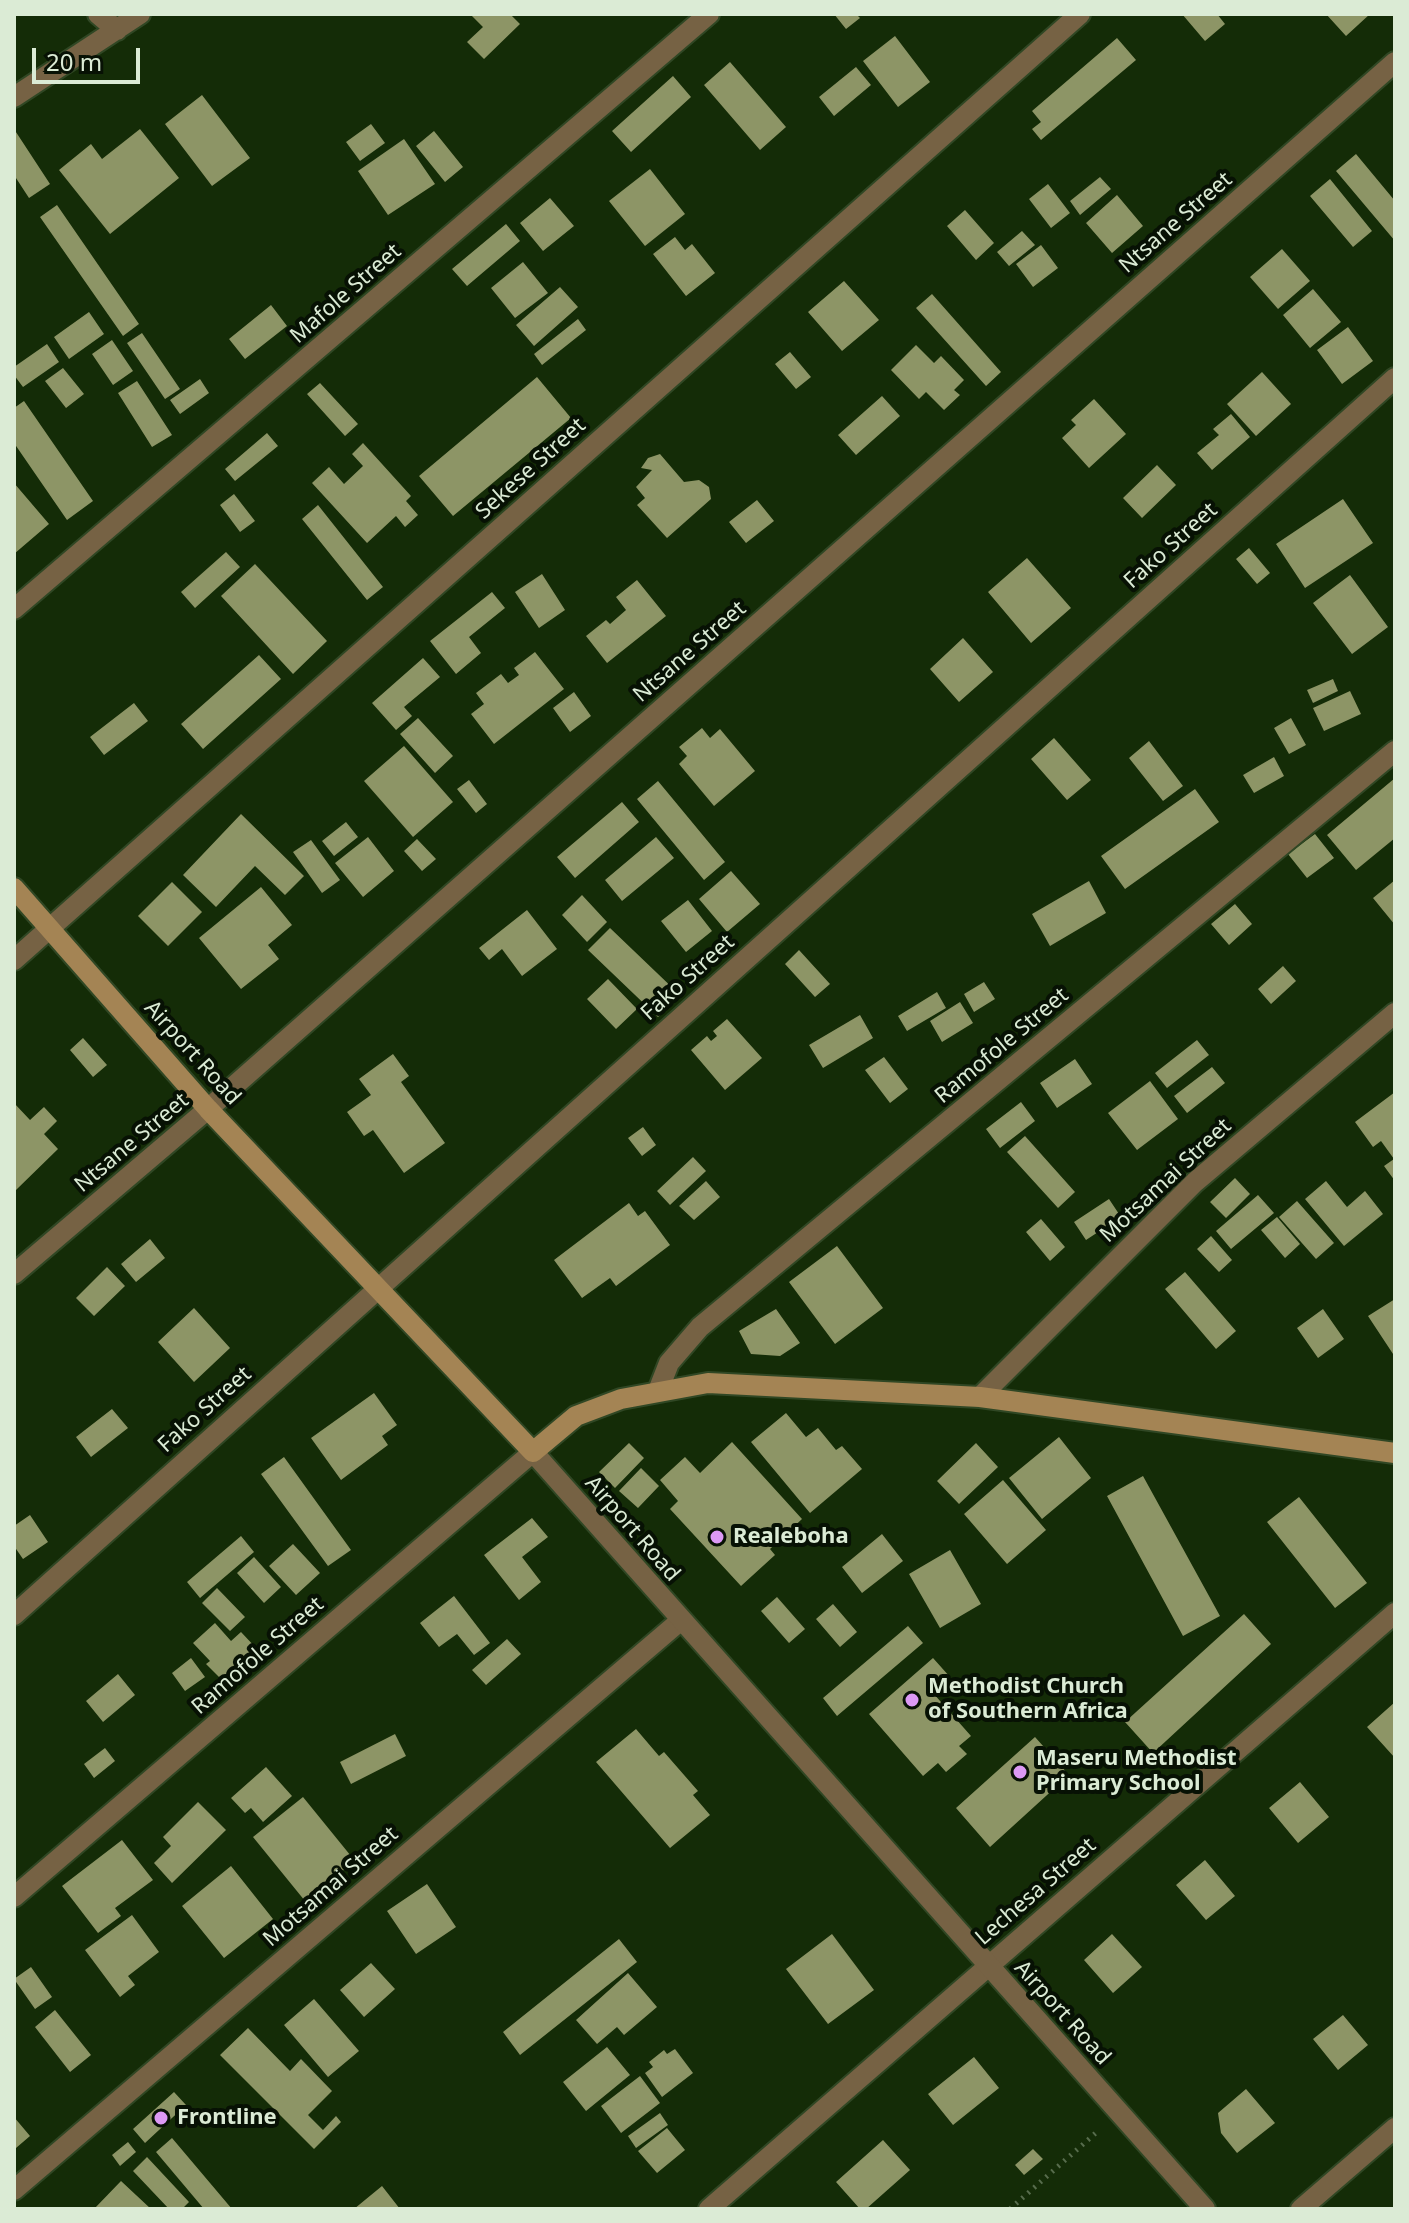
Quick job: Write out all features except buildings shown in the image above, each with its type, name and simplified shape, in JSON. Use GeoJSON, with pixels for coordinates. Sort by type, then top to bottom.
{"type":"FeatureCollection","features":[{"type":"Feature","properties":{"kind":"main road","name":"Airport Road"},"geometry":{"type":"LineString","coordinates":[[14,888],[208,1109],[533,1452]]}},
{"type":"Feature","properties":{"kind":"main road"},"geometry":{"type":"LineString","coordinates":[[533,1452],[576,1416],[621,1399],[708,1383],[980,1397],[1395,1453]]}},
{"type":"Feature","properties":{"kind":"street"},"geometry":{"type":"LineString","coordinates":[[98,14],[117,30]]}},
{"type":"Feature","properties":{"kind":"street"},"geometry":{"type":"LineString","coordinates":[[14,97],[140,14]]}},
{"type":"Feature","properties":{"kind":"street","name":"Mafole Street"},"geometry":{"type":"LineString","coordinates":[[14,609],[709,14]]}},
{"type":"Feature","properties":{"kind":"street","name":"Sekese Street"},"geometry":{"type":"LineString","coordinates":[[14,960],[1080,14]]}},
{"type":"Feature","properties":{"kind":"street","name":"Ntsane Street"},"geometry":{"type":"LineString","coordinates":[[14,1274],[208,1109],[1395,62]]}},
{"type":"Feature","properties":{"kind":"street","name":"Fako Street"},"geometry":{"type":"LineString","coordinates":[[14,1615],[1395,378]]}},
{"type":"Feature","properties":{"kind":"street","name":"Ramofole Street"},"geometry":{"type":"LineString","coordinates":[[658,1391],[669,1363],[700,1327],[1395,751]]}},
{"type":"Feature","properties":{"kind":"street","name":"Motsamai Street"},"geometry":{"type":"LineString","coordinates":[[980,1397],[1195,1182],[1395,1013]]}},
{"type":"Feature","properties":{"kind":"street","name":"Ramofole Street"},"geometry":{"type":"LineString","coordinates":[[14,1897],[533,1452]]}},
{"type":"Feature","properties":{"kind":"street","name":"Airport Road"},"geometry":{"type":"LineString","coordinates":[[533,1452],[1205,2209]]}},
{"type":"Feature","properties":{"kind":"street","name":"Lechesa Street"},"geometry":{"type":"LineString","coordinates":[[709,2209],[1395,1613]]}},
{"type":"Feature","properties":{"kind":"street","name":"Motsamai Street"},"geometry":{"type":"LineString","coordinates":[[14,2190],[680,1621]]}},
{"type":"Feature","properties":{"kind":"street"},"geometry":{"type":"LineString","coordinates":[[1301,2209],[1395,2128]]}},
{"type":"Feature","properties":{"kind":"path"},"geometry":{"type":"LineString","coordinates":[[1010,2209],[1090,2142],[1117,2109]]}},
{"type":"Feature","properties":{"kind":"place","name":"Realeboha"},"geometry":{"type":"Point","coordinates":[717,1537]}},
{"type":"Feature","properties":{"kind":"place","name":"Methodist Church of Southern Africa"},"geometry":{"type":"Point","coordinates":[912,1700]}},
{"type":"Feature","properties":{"kind":"place","name":"Maseru Methodist Primary School"},"geometry":{"type":"Point","coordinates":[1020,1772]}},
{"type":"Feature","properties":{"kind":"place","name":"Frontline"},"geometry":{"type":"Point","coordinates":[161,2118]}}]}
